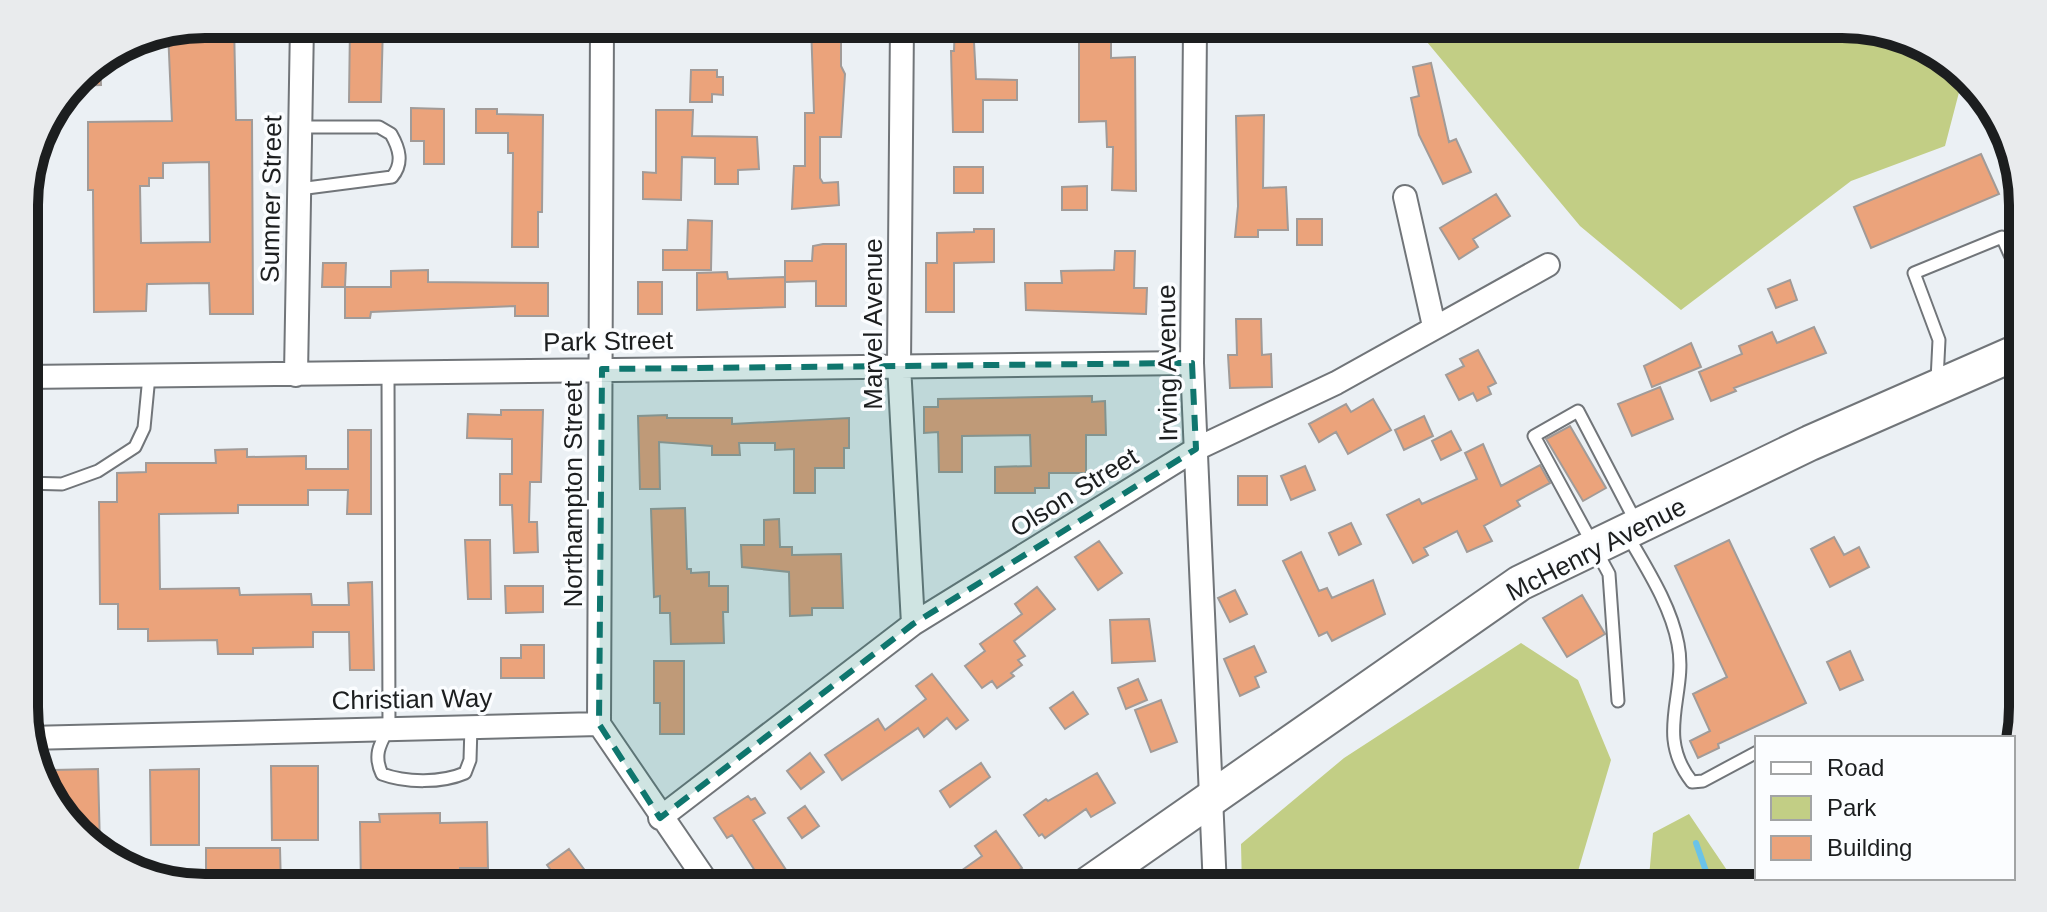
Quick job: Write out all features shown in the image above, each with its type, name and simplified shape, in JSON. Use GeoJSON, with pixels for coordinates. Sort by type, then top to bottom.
{"type":"FeatureCollection","features":[{"type":"Feature","properties":{"kind":"main road","name":"McHenry Avenue"},"geometry":{"type":"LineString","coordinates":[[1103,874],[1520,583],[2009,356]]}},
{"type":"Feature","properties":{"kind":"street","name":"Sumner Street"},"geometry":{"type":"LineString","coordinates":[[296,375],[302,38]]}},
{"type":"Feature","properties":{"kind":"street","name":"Northampton Street"},"geometry":{"type":"LineString","coordinates":[[599,724],[602,38]]}},
{"type":"Feature","properties":{"kind":"street","name":"Marvel Avenue"},"geometry":{"type":"LineString","coordinates":[[902,38],[899,365],[913,624]]}},
{"type":"Feature","properties":{"kind":"street","name":"Irving Avenue"},"geometry":{"type":"LineString","coordinates":[[1195,38],[1192,363],[1215,874]]}},
{"type":"Feature","properties":{"kind":"street"},"geometry":{"type":"LineString","coordinates":[[1405,197],[1434,326]]}},
{"type":"Feature","properties":{"kind":"street","name":"Olson Street"},"geometry":{"type":"LineString","coordinates":[[660,818],[913,624],[1196,449],[1336,383],[1548,265]]}},
{"type":"Feature","properties":{"kind":"street","name":"Park Street"},"geometry":{"type":"LineString","coordinates":[[38,377],[1192,363]]}},
{"type":"Feature","properties":{"kind":"street"},"geometry":{"type":"LineString","coordinates":[[599,724],[701,874]]}},
{"type":"Feature","properties":{"kind":"street","name":"Christian Way"},"geometry":{"type":"LineString","coordinates":[[41,738],[599,724]]}},
{"type":"Feature","properties":{"kind":"lane"},"geometry":{"type":"LineString","coordinates":[[299,189],[392,177],[398,170],[400,157],[391,134],[379,127],[300,127]]}},
{"type":"Feature","properties":{"kind":"lane"},"geometry":{"type":"LineString","coordinates":[[1936,387],[1939,340],[1914,273],[2002,237],[2009,252]]}},
{"type":"Feature","properties":{"kind":"lane"},"geometry":{"type":"LineString","coordinates":[[388,373],[389,727],[377,749],[377,763],[382,774],[395,779],[450,779],[465,773],[470,760],[471,726]]}},
{"type":"Feature","properties":{"kind":"lane"},"geometry":{"type":"LineString","coordinates":[[38,483],[62,484],[98,471],[135,447],[144,428],[149,376]]}},
{"type":"Feature","properties":{"kind":"lane"},"geometry":{"type":"LineString","coordinates":[[1618,701],[1609,574],[1534,436],[1578,411],[1632,529],[1678,645],[1673,744],[1685,773],[1692,782],[1703,781],[1755,753]]}},
{"type":"Feature","properties":{"kind":"highlighted area"},"geometry":{"type":"Polygon","coordinates":[[[1192,363],[1196,449],[913,624],[660,818],[599,724],[602,369],[1192,363]]]}},
{"type":"Feature","properties":{"kind":"green space"},"geometry":{"type":"Polygon","coordinates":[[[1424,38],[1853,38],[1906,51],[1925,60],[1960,87],[1945,146],[1851,181],[1681,310],[1580,226],[1424,38]]]}},
{"type":"Feature","properties":{"kind":"green space"},"geometry":{"type":"Polygon","coordinates":[[[1521,643],[1578,680],[1611,760],[1577,874],[1242,874],[1241,844],[1344,758],[1521,643]]]}},
{"type":"Feature","properties":{"kind":"green space"},"geometry":{"type":"Polygon","coordinates":[[[1689,814],[1730,874],[1649,874],[1653,833],[1689,814]]]}},
{"type":"Feature","properties":{"kind":"building"},"geometry":{"type":"Polygon","coordinates":[[[234,38],[236,120],[252,120],[253,314],[210,314],[209,283],[147,284],[146,311],[94,312],[93,190],[88,190],[88,122],[172,121],[169,42],[183,39],[234,38]],[[209,162],[163,163],[163,178],[149,178],[149,186],[140,186],[141,243],[210,242],[209,162]]]}},
{"type":"Feature","properties":{"kind":"building"},"geometry":{"type":"Polygon","coordinates":[[[350,38],[383,38],[381,102],[349,102],[350,38]]]}},
{"type":"Feature","properties":{"kind":"building"},"geometry":{"type":"Polygon","coordinates":[[[811,38],[841,38],[841,66],[845,74],[841,137],[820,137],[820,178],[823,183],[838,182],[839,205],[792,209],[794,166],[805,166],[805,113],[814,113],[811,38]]]}},
{"type":"Feature","properties":{"kind":"building"},"geometry":{"type":"Polygon","coordinates":[[[954,38],[974,38],[976,79],[1017,80],[1017,100],[983,100],[983,132],[953,132],[951,51],[954,51],[954,38]]]}},
{"type":"Feature","properties":{"kind":"building"},"geometry":{"type":"Polygon","coordinates":[[[1079,38],[1111,38],[1111,58],[1135,57],[1136,191],[1112,190],[1113,147],[1107,147],[1106,121],[1079,122],[1079,38]]]}},
{"type":"Feature","properties":{"kind":"building"},"geometry":{"type":"Polygon","coordinates":[[[1431,63],[1449,142],[1456,139],[1471,172],[1443,184],[1419,135],[1411,98],[1419,96],[1413,67],[1431,63]]]}},
{"type":"Feature","properties":{"kind":"building"},"geometry":{"type":"Polygon","coordinates":[[[691,70],[717,70],[717,77],[723,77],[723,95],[712,94],[712,102],[690,102],[691,70]]]}},
{"type":"Feature","properties":{"kind":"building"},"geometry":{"type":"Polygon","coordinates":[[[101,75],[101,85],[89,85],[101,75]]]}},
{"type":"Feature","properties":{"kind":"building"},"geometry":{"type":"Polygon","coordinates":[[[411,108],[444,109],[444,164],[424,164],[424,141],[411,141],[411,108]]]}},
{"type":"Feature","properties":{"kind":"building"},"geometry":{"type":"Polygon","coordinates":[[[476,109],[497,109],[497,114],[543,115],[542,212],[538,212],[538,247],[512,247],[513,153],[508,153],[508,133],[476,133],[476,109]]]}},
{"type":"Feature","properties":{"kind":"building"},"geometry":{"type":"Polygon","coordinates":[[[656,110],[693,110],[692,136],[757,137],[759,169],[738,170],[738,184],[715,184],[715,158],[682,157],[681,200],[643,199],[643,172],[656,173],[656,110]]]}},
{"type":"Feature","properties":{"kind":"building"},"geometry":{"type":"Polygon","coordinates":[[[1264,115],[1263,188],[1286,187],[1288,230],[1258,230],[1258,237],[1235,237],[1238,206],[1236,116],[1264,115]]]}},
{"type":"Feature","properties":{"kind":"building"},"geometry":{"type":"Polygon","coordinates":[[[1981,154],[1999,194],[1871,248],[1854,207],[1981,154]]]}},
{"type":"Feature","properties":{"kind":"building"},"geometry":{"type":"Polygon","coordinates":[[[954,167],[983,167],[983,193],[954,193],[954,167]]]}},
{"type":"Feature","properties":{"kind":"building"},"geometry":{"type":"Polygon","coordinates":[[[1087,186],[1087,210],[1062,210],[1062,187],[1087,186]]]}},
{"type":"Feature","properties":{"kind":"building"},"geometry":{"type":"Polygon","coordinates":[[[1496,194],[1510,216],[1473,239],[1478,247],[1459,259],[1440,228],[1496,194]]]}},
{"type":"Feature","properties":{"kind":"building"},"geometry":{"type":"Polygon","coordinates":[[[1297,219],[1322,219],[1322,245],[1297,245],[1297,219]]]}},
{"type":"Feature","properties":{"kind":"building"},"geometry":{"type":"Polygon","coordinates":[[[688,220],[712,221],[711,270],[663,270],[663,250],[687,250],[688,220]]]}},
{"type":"Feature","properties":{"kind":"building"},"geometry":{"type":"Polygon","coordinates":[[[974,229],[994,229],[994,262],[954,263],[954,312],[926,312],[926,263],[937,263],[937,233],[974,232],[974,229]]]}},
{"type":"Feature","properties":{"kind":"building"},"geometry":{"type":"Polygon","coordinates":[[[846,244],[846,306],[816,306],[816,281],[785,282],[785,261],[812,261],[813,246],[846,244]]]}},
{"type":"Feature","properties":{"kind":"building"},"geometry":{"type":"Polygon","coordinates":[[[1115,251],[1135,251],[1134,288],[1147,288],[1146,314],[1026,310],[1025,283],[1062,283],[1061,271],[1114,270],[1115,251]]]}},
{"type":"Feature","properties":{"kind":"building"},"geometry":{"type":"Polygon","coordinates":[[[323,263],[346,263],[345,287],[322,287],[323,263]]]}},
{"type":"Feature","properties":{"kind":"building"},"geometry":{"type":"Polygon","coordinates":[[[428,270],[428,282],[548,283],[548,316],[515,316],[515,306],[371,312],[370,318],[345,318],[345,287],[391,287],[391,271],[428,270]]]}},
{"type":"Feature","properties":{"kind":"building"},"geometry":{"type":"Polygon","coordinates":[[[727,272],[728,279],[785,277],[785,307],[697,310],[697,273],[727,272]]]}},
{"type":"Feature","properties":{"kind":"building"},"geometry":{"type":"Polygon","coordinates":[[[1790,280],[1797,300],[1776,308],[1768,289],[1790,280]]]}},
{"type":"Feature","properties":{"kind":"building"},"geometry":{"type":"Polygon","coordinates":[[[638,282],[662,282],[662,314],[638,314],[638,282]]]}},
{"type":"Feature","properties":{"kind":"building"},"geometry":{"type":"Polygon","coordinates":[[[1236,319],[1261,319],[1262,355],[1271,354],[1272,387],[1230,388],[1228,355],[1237,355],[1236,319]]]}},
{"type":"Feature","properties":{"kind":"building"},"geometry":{"type":"Polygon","coordinates":[[[1814,327],[1826,353],[1734,388],[1736,391],[1711,401],[1699,372],[1742,354],[1739,346],[1772,332],[1777,343],[1814,327]]]}},
{"type":"Feature","properties":{"kind":"building"},"geometry":{"type":"Polygon","coordinates":[[[1691,343],[1701,367],[1652,387],[1644,366],[1691,343]]]}},
{"type":"Feature","properties":{"kind":"building"},"geometry":{"type":"Polygon","coordinates":[[[1478,350],[1496,383],[1488,387],[1491,394],[1477,401],[1473,393],[1459,400],[1446,375],[1464,366],[1460,359],[1478,350]]]}},
{"type":"Feature","properties":{"kind":"building"},"geometry":{"type":"Polygon","coordinates":[[[1660,387],[1673,419],[1632,436],[1618,404],[1660,387]]]}},
{"type":"Feature","properties":{"kind":"building"},"geometry":{"type":"Polygon","coordinates":[[[1092,396],[1092,402],[1105,401],[1106,435],[1086,435],[1086,473],[1049,473],[1049,488],[1035,488],[1035,493],[995,493],[995,467],[1031,466],[1030,435],[962,436],[962,472],[939,472],[938,432],[924,433],[924,407],[938,407],[938,399],[1092,396]]]}},
{"type":"Feature","properties":{"kind":"building"},"geometry":{"type":"Polygon","coordinates":[[[1373,399],[1391,430],[1348,454],[1336,432],[1319,442],[1309,424],[1346,404],[1351,412],[1373,399]]]}},
{"type":"Feature","properties":{"kind":"building"},"geometry":{"type":"Polygon","coordinates":[[[501,410],[543,410],[541,482],[530,482],[529,522],[537,522],[538,552],[514,553],[512,505],[500,505],[500,474],[512,474],[512,439],[467,438],[468,414],[501,415],[501,410]]]}},
{"type":"Feature","properties":{"kind":"building"},"geometry":{"type":"Polygon","coordinates":[[[667,415],[667,418],[732,418],[732,424],[849,418],[849,448],[844,448],[844,468],[815,468],[815,493],[794,493],[794,449],[775,450],[775,443],[739,443],[740,455],[712,455],[712,446],[659,442],[660,489],[640,489],[638,416],[667,415]]]}},
{"type":"Feature","properties":{"kind":"building"},"geometry":{"type":"Polygon","coordinates":[[[1424,416],[1433,436],[1404,450],[1395,430],[1424,416]]]}},
{"type":"Feature","properties":{"kind":"building"},"geometry":{"type":"Polygon","coordinates":[[[1570,426],[1606,488],[1583,501],[1546,439],[1570,426]]]}},
{"type":"Feature","properties":{"kind":"building"},"geometry":{"type":"Polygon","coordinates":[[[348,430],[371,430],[371,514],[347,514],[348,490],[308,490],[308,505],[238,505],[238,513],[159,514],[160,589],[239,588],[240,595],[311,594],[312,605],[349,605],[348,583],[372,582],[374,670],[350,670],[349,632],[313,632],[313,647],[253,648],[253,654],[218,654],[217,640],[148,641],[148,629],[118,629],[118,604],[100,604],[99,502],[117,502],[117,473],[146,472],[146,463],[216,463],[215,450],[247,449],[247,457],[306,456],[306,469],[348,469],[348,430]]]}},
{"type":"Feature","properties":{"kind":"building"},"geometry":{"type":"Polygon","coordinates":[[[1451,431],[1461,450],[1441,460],[1432,441],[1451,431]]]}},
{"type":"Feature","properties":{"kind":"building"},"geometry":{"type":"Polygon","coordinates":[[[1483,444],[1501,486],[1540,465],[1550,483],[1517,501],[1520,506],[1484,526],[1492,541],[1467,552],[1457,531],[1424,548],[1428,555],[1413,563],[1387,515],[1419,499],[1422,504],[1477,479],[1465,453],[1483,444]]]}},
{"type":"Feature","properties":{"kind":"building"},"geometry":{"type":"Polygon","coordinates":[[[1305,466],[1315,490],[1291,500],[1281,476],[1305,466]]]}},
{"type":"Feature","properties":{"kind":"building"},"geometry":{"type":"Polygon","coordinates":[[[1238,476],[1267,476],[1267,505],[1238,505],[1238,476]]]}},
{"type":"Feature","properties":{"kind":"building"},"geometry":{"type":"Polygon","coordinates":[[[685,508],[687,569],[691,569],[691,573],[709,572],[709,586],[728,586],[728,612],[723,612],[724,643],[671,644],[670,613],[660,613],[660,596],[654,597],[651,509],[685,508]]]}},
{"type":"Feature","properties":{"kind":"building"},"geometry":{"type":"Polygon","coordinates":[[[779,519],[780,547],[792,547],[792,555],[841,554],[843,608],[812,608],[812,615],[790,616],[789,572],[742,567],[741,545],[764,545],[764,520],[779,519]]]}},
{"type":"Feature","properties":{"kind":"building"},"geometry":{"type":"Polygon","coordinates":[[[1351,523],[1361,544],[1339,555],[1329,533],[1351,523]]]}},
{"type":"Feature","properties":{"kind":"building"},"geometry":{"type":"Polygon","coordinates":[[[1834,537],[1844,555],[1859,547],[1869,567],[1830,587],[1811,549],[1834,537]]]}},
{"type":"Feature","properties":{"kind":"building"},"geometry":{"type":"Polygon","coordinates":[[[465,540],[490,540],[491,599],[468,599],[465,540]]]}},
{"type":"Feature","properties":{"kind":"building"},"geometry":{"type":"Polygon","coordinates":[[[1729,540],[1806,703],[1718,744],[1719,748],[1698,758],[1690,741],[1710,731],[1693,694],[1727,677],[1675,566],[1729,540]]]}},
{"type":"Feature","properties":{"kind":"building"},"geometry":{"type":"Polygon","coordinates":[[[1099,541],[1122,573],[1098,590],[1075,557],[1099,541]]]}},
{"type":"Feature","properties":{"kind":"building"},"geometry":{"type":"Polygon","coordinates":[[[1301,552],[1319,591],[1327,588],[1332,598],[1373,580],[1385,614],[1332,641],[1327,632],[1319,636],[1283,561],[1301,552]]]}},
{"type":"Feature","properties":{"kind":"building"},"geometry":{"type":"Polygon","coordinates":[[[505,586],[543,586],[543,612],[506,613],[505,586]]]}},
{"type":"Feature","properties":{"kind":"building"},"geometry":{"type":"Polygon","coordinates":[[[1037,587],[1055,609],[1014,641],[1025,656],[1018,660],[1022,665],[1011,673],[1014,676],[997,688],[992,681],[982,688],[965,666],[985,651],[980,644],[1022,614],[1015,604],[1037,587]]]}},
{"type":"Feature","properties":{"kind":"building"},"geometry":{"type":"Polygon","coordinates":[[[1235,590],[1247,614],[1230,622],[1218,598],[1235,590]]]}},
{"type":"Feature","properties":{"kind":"building"},"geometry":{"type":"Polygon","coordinates":[[[1582,595],[1605,634],[1567,657],[1543,618],[1582,595]]]}},
{"type":"Feature","properties":{"kind":"building"},"geometry":{"type":"Polygon","coordinates":[[[1149,619],[1155,661],[1112,663],[1110,620],[1149,619]]]}},
{"type":"Feature","properties":{"kind":"building"},"geometry":{"type":"Polygon","coordinates":[[[521,645],[544,645],[544,678],[501,678],[501,658],[521,658],[521,645]]]}},
{"type":"Feature","properties":{"kind":"building"},"geometry":{"type":"Polygon","coordinates":[[[1254,646],[1266,672],[1255,677],[1259,687],[1240,696],[1224,659],[1254,646]]]}},
{"type":"Feature","properties":{"kind":"building"},"geometry":{"type":"Polygon","coordinates":[[[1850,651],[1863,680],[1840,690],[1827,662],[1850,651]]]}},
{"type":"Feature","properties":{"kind":"building"},"geometry":{"type":"Polygon","coordinates":[[[654,661],[684,661],[684,734],[660,734],[660,703],[654,703],[654,661]]]}},
{"type":"Feature","properties":{"kind":"building"},"geometry":{"type":"Polygon","coordinates":[[[932,674],[968,720],[956,729],[947,718],[924,737],[918,728],[842,780],[825,755],[878,719],[885,730],[926,699],[916,686],[932,674]]]}},
{"type":"Feature","properties":{"kind":"building"},"geometry":{"type":"Polygon","coordinates":[[[1138,679],[1147,700],[1126,709],[1118,688],[1138,679]]]}},
{"type":"Feature","properties":{"kind":"building"},"geometry":{"type":"Polygon","coordinates":[[[1073,692],[1088,714],[1065,729],[1050,708],[1073,692]]]}},
{"type":"Feature","properties":{"kind":"building"},"geometry":{"type":"Polygon","coordinates":[[[1161,700],[1177,742],[1151,752],[1135,710],[1161,700]]]}},
{"type":"Feature","properties":{"kind":"building"},"geometry":{"type":"Polygon","coordinates":[[[810,753],[824,772],[801,789],[787,771],[810,753]]]}},
{"type":"Feature","properties":{"kind":"building"},"geometry":{"type":"Polygon","coordinates":[[[981,763],[990,777],[950,807],[940,791],[981,763]]]}},
{"type":"Feature","properties":{"kind":"building"},"geometry":{"type":"Polygon","coordinates":[[[271,766],[318,766],[318,840],[272,840],[271,766]]]}},
{"type":"Feature","properties":{"kind":"building"},"geometry":{"type":"Polygon","coordinates":[[[98,769],[100,836],[73,809],[60,790],[53,770],[98,769]]]}},
{"type":"Feature","properties":{"kind":"building"},"geometry":{"type":"Polygon","coordinates":[[[199,769],[199,845],[151,845],[150,770],[199,769]]]}},
{"type":"Feature","properties":{"kind":"building"},"geometry":{"type":"Polygon","coordinates":[[[1097,773],[1115,803],[1091,817],[1086,809],[1045,838],[1042,834],[1039,836],[1024,815],[1046,799],[1048,801],[1097,773]]]}},
{"type":"Feature","properties":{"kind":"building"},"geometry":{"type":"Polygon","coordinates":[[[748,796],[751,800],[755,798],[765,813],[753,820],[789,874],[757,874],[732,835],[727,838],[714,818],[748,796]]]}},
{"type":"Feature","properties":{"kind":"building"},"geometry":{"type":"Polygon","coordinates":[[[805,806],[819,826],[802,838],[788,818],[805,806]]]}},
{"type":"Feature","properties":{"kind":"building"},"geometry":{"type":"Polygon","coordinates":[[[440,813],[440,823],[487,822],[488,868],[460,868],[460,874],[361,874],[360,822],[380,822],[379,814],[440,813]]]}},
{"type":"Feature","properties":{"kind":"building"},"geometry":{"type":"Polygon","coordinates":[[[996,831],[1022,868],[1013,874],[957,874],[982,856],[975,846],[996,831]]]}},
{"type":"Feature","properties":{"kind":"building"},"geometry":{"type":"Polygon","coordinates":[[[206,848],[280,848],[281,874],[206,874],[206,848]]]}},
{"type":"Feature","properties":{"kind":"building"},"geometry":{"type":"Polygon","coordinates":[[[569,849],[588,874],[554,874],[547,865],[569,849]]]}},
{"type":"Feature","properties":{"kind":"waterway"},"geometry":{"type":"LineString","coordinates":[[1696,843],[1707,874]]}}]}
